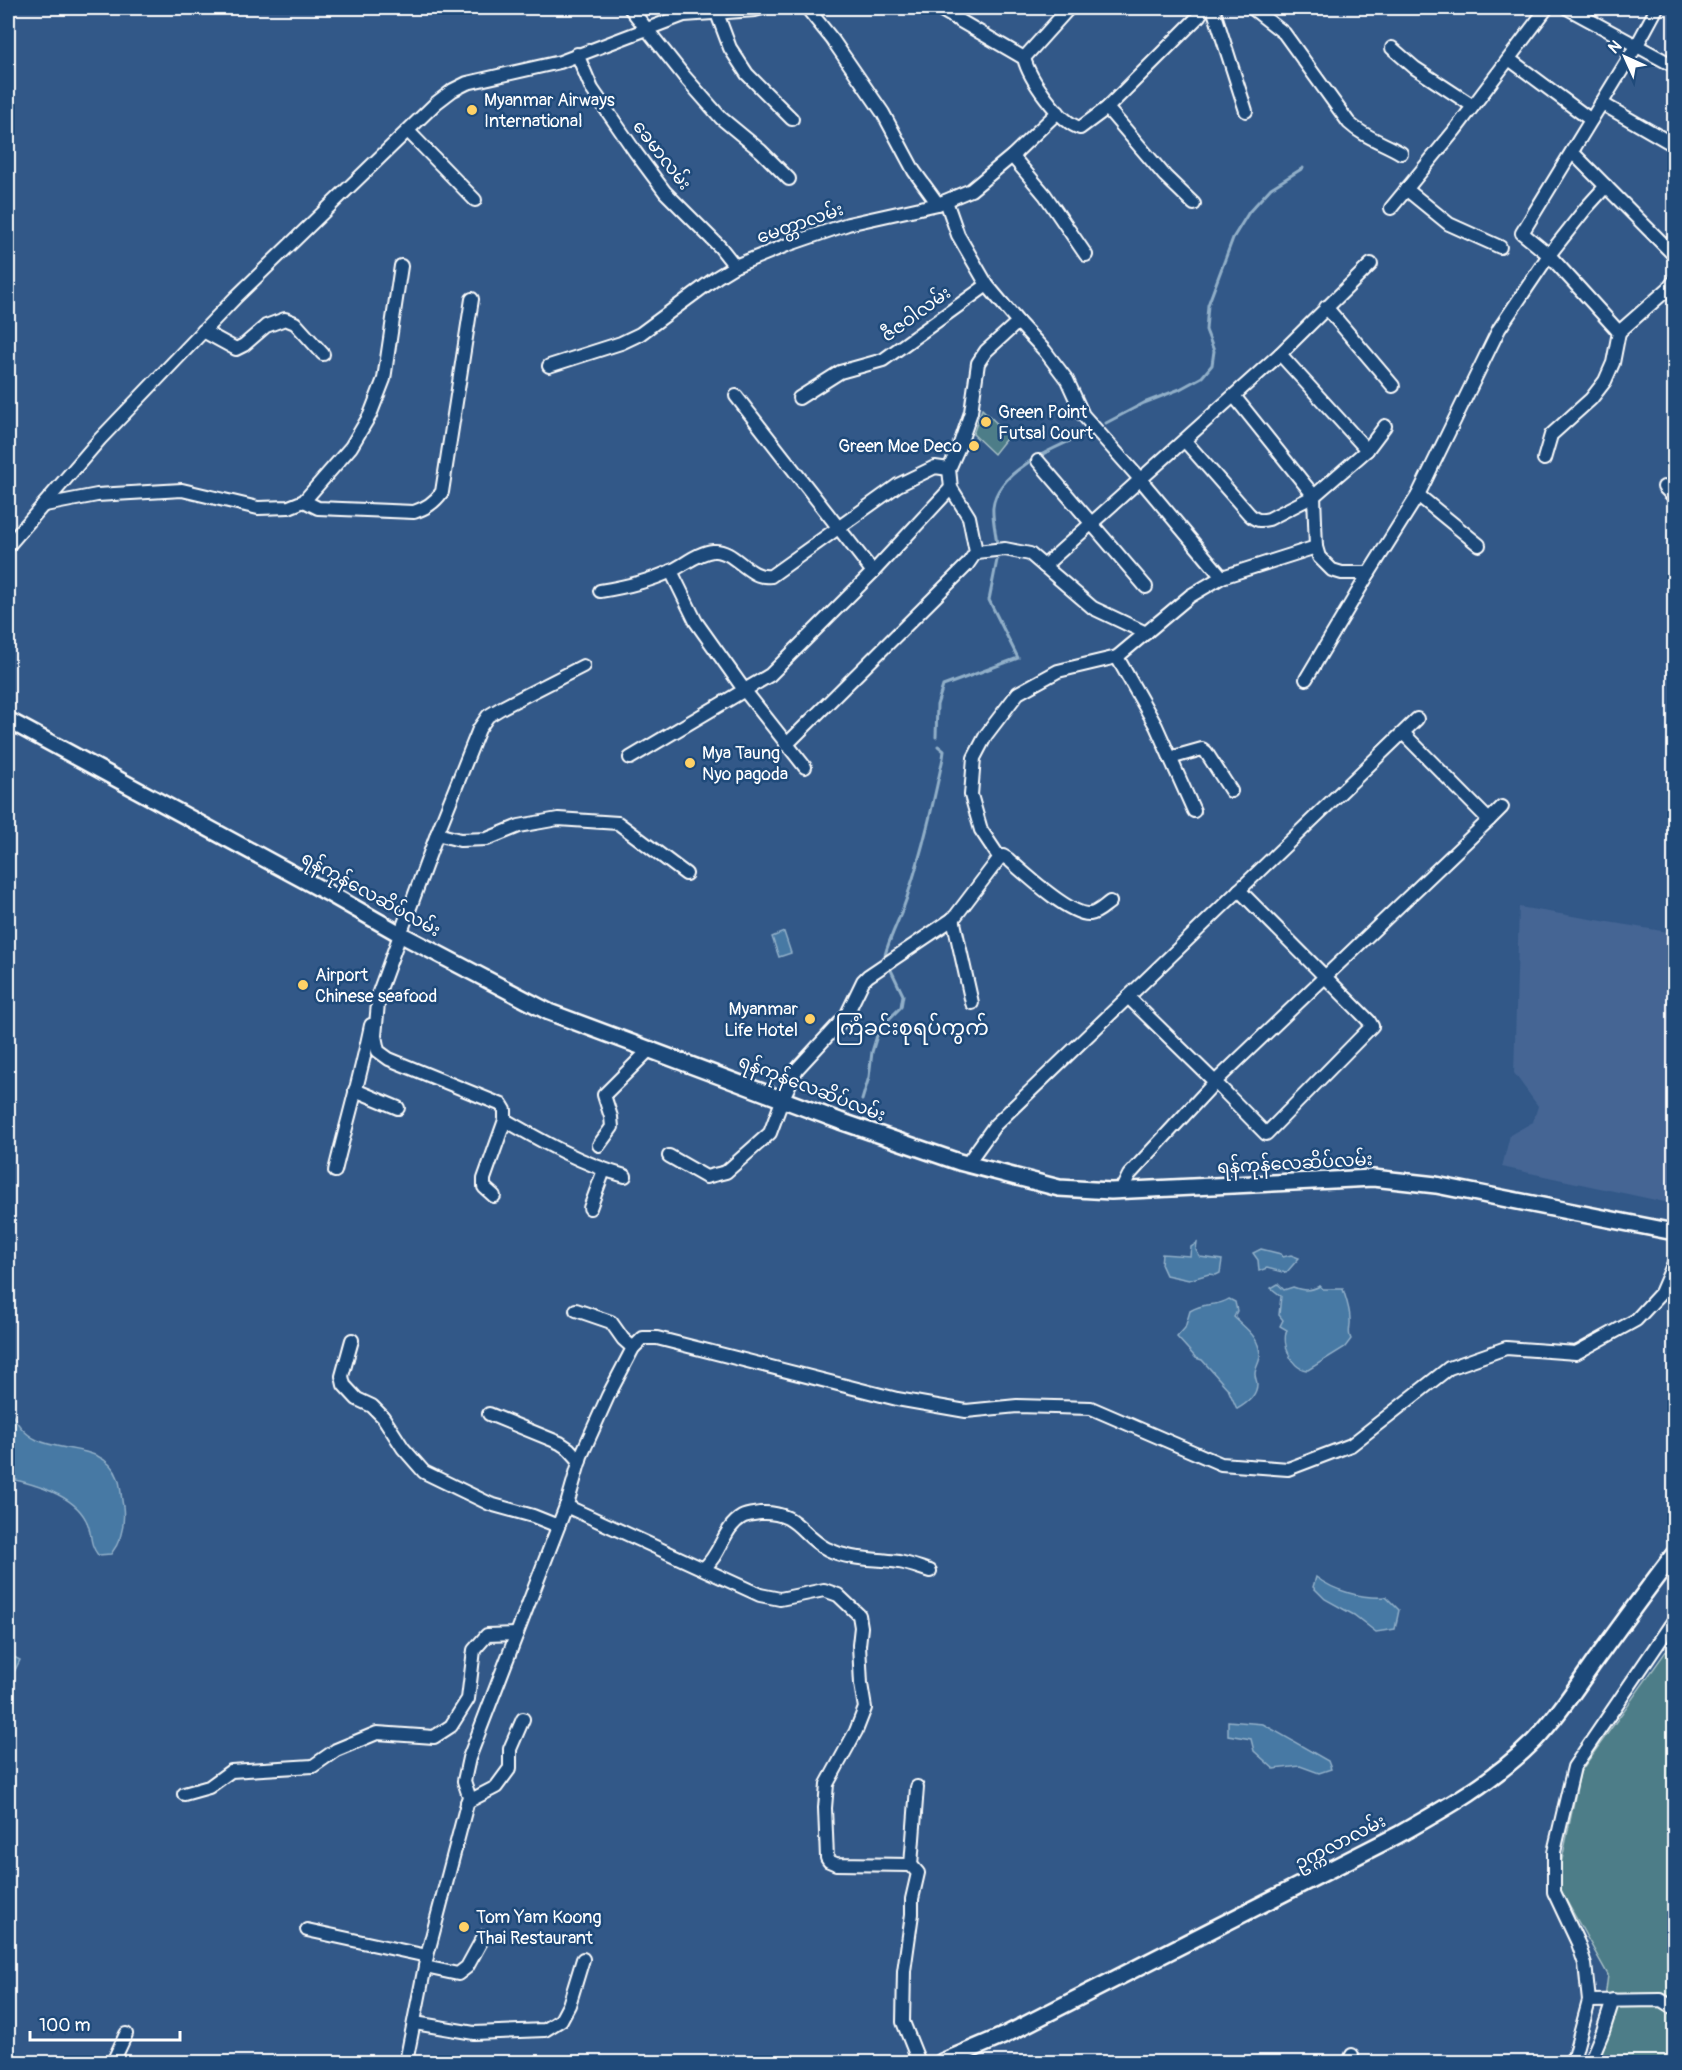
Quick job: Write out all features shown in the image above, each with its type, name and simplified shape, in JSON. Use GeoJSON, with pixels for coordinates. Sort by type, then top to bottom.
{"type":"FeatureCollection","features":[{"type":"Feature","properties":{"kind":"main road","name":"ရန်ကုန်လေဆိပ်လမ်း"},"geometry":{"type":"LineString","coordinates":[[8,720],[400,934],[549,1012],[840,1120],[967,1164],[1059,1188],[1121,1191],[1373,1178],[1436,1185],[1674,1232]]}},
{"type":"Feature","properties":{"kind":"main road","name":"ဥက္ကလာလမ်း"},"geometry":{"type":"LineString","coordinates":[[942,2062],[1003,2036],[1398,1835],[1486,1782],[1532,1743],[1552,1721],[1674,1554]]}},
{"type":"Feature","properties":{"kind":"street"},"geometry":{"type":"LineString","coordinates":[[630,8],[721,118],[761,151],[789,179]]}},
{"type":"Feature","properties":{"kind":"street"},"geometry":{"type":"LineString","coordinates":[[8,546],[100,439],[203,331],[436,103],[453,90],[467,83],[560,62],[684,15],[716,10],[763,8]]}},
{"type":"Feature","properties":{"kind":"street"},"geometry":{"type":"LineString","coordinates":[[807,8],[832,39],[883,113],[914,171],[942,203],[987,285],[1045,351],[1067,380],[1083,415],[1222,577]]}},
{"type":"Feature","properties":{"kind":"street"},"geometry":{"type":"LineString","coordinates":[[938,8],[1024,57],[1031,76],[1058,112],[1073,126],[1080,128],[1107,108],[1199,16],[1204,8]]}},
{"type":"Feature","properties":{"kind":"street"},"geometry":{"type":"LineString","coordinates":[[1024,57],[1069,8]]}},
{"type":"Feature","properties":{"kind":"street"},"geometry":{"type":"LineString","coordinates":[[1213,8],[1246,111]]}},
{"type":"Feature","properties":{"kind":"street"},"geometry":{"type":"LineString","coordinates":[[1252,8],[1284,33],[1349,123],[1361,134],[1380,141],[1401,153]]}},
{"type":"Feature","properties":{"kind":"street"},"geometry":{"type":"LineString","coordinates":[[1391,208],[1473,106],[1547,8]]}},
{"type":"Feature","properties":{"kind":"street"},"geometry":{"type":"LineString","coordinates":[[1567,8],[1674,66]]}},
{"type":"Feature","properties":{"kind":"street"},"geometry":{"type":"LineString","coordinates":[[1619,332],[1549,255],[1522,233],[1637,45],[1657,8]]}},
{"type":"Feature","properties":{"kind":"street"},"geometry":{"type":"LineString","coordinates":[[716,10],[730,48],[747,74],[792,119]]}},
{"type":"Feature","properties":{"kind":"street"},"geometry":{"type":"LineString","coordinates":[[1392,48],[1415,68],[1473,106]]}},
{"type":"Feature","properties":{"kind":"street","name":"ခေမာလမ်း"},"geometry":{"type":"LineString","coordinates":[[577,54],[592,89],[665,192],[720,247],[735,266]]}},
{"type":"Feature","properties":{"kind":"street"},"geometry":{"type":"LineString","coordinates":[[1509,59],[1591,120]]}},
{"type":"Feature","properties":{"kind":"street"},"geometry":{"type":"LineString","coordinates":[[1601,103],[1674,145]]}},
{"type":"Feature","properties":{"kind":"street"},"geometry":{"type":"LineString","coordinates":[[1107,108],[1165,176],[1194,204]]}},
{"type":"Feature","properties":{"kind":"street","name":"မေတ္တာလမ်း"},"geometry":{"type":"LineString","coordinates":[[549,366],[621,343],[640,334],[735,266],[848,224],[942,203],[971,190],[1012,156],[1058,112]]}},
{"type":"Feature","properties":{"kind":"street"},"geometry":{"type":"LineString","coordinates":[[408,131],[475,200]]}},
{"type":"Feature","properties":{"kind":"street"},"geometry":{"type":"LineString","coordinates":[[1572,152],[1674,255]]}},
{"type":"Feature","properties":{"kind":"street"},"geometry":{"type":"LineString","coordinates":[[1012,156],[1045,195],[1086,255]]}},
{"type":"Feature","properties":{"kind":"street"},"geometry":{"type":"LineString","coordinates":[[1306,679],[1418,495],[1499,329],[1549,255],[1586,207],[1606,186]]}},
{"type":"Feature","properties":{"kind":"street"},"geometry":{"type":"LineString","coordinates":[[1406,189],[1449,224],[1500,247]]}},
{"type":"Feature","properties":{"kind":"street"},"geometry":{"type":"LineString","coordinates":[[1044,566],[1280,354],[1371,264]]}},
{"type":"Feature","properties":{"kind":"street"},"geometry":{"type":"LineString","coordinates":[[45,505],[97,495],[183,490],[258,508],[289,507],[304,501],[351,447],[370,415],[384,379],[401,266]]}},
{"type":"Feature","properties":{"kind":"street","name":"ဇီဇဝါလမ်း"},"geometry":{"type":"LineString","coordinates":[[799,398],[840,372],[883,360],[987,285]]}},
{"type":"Feature","properties":{"kind":"street"},"geometry":{"type":"LineString","coordinates":[[1544,459],[1551,435],[1591,399],[1605,381],[1613,363],[1619,332],[1673,287]]}},
{"type":"Feature","properties":{"kind":"street"},"geometry":{"type":"LineString","coordinates":[[304,501],[318,508],[414,512],[436,501],[442,492],[472,299]]}},
{"type":"Feature","properties":{"kind":"street"},"geometry":{"type":"LineString","coordinates":[[1326,308],[1393,386]]}},
{"type":"Feature","properties":{"kind":"street"},"geometry":{"type":"LineString","coordinates":[[203,331],[236,349],[266,326],[285,319],[295,323],[323,354]]}},
{"type":"Feature","properties":{"kind":"street"},"geometry":{"type":"LineString","coordinates":[[786,745],[968,565],[976,552],[969,517],[951,488],[949,469],[972,412],[978,363],[986,351],[1018,322]]}},
{"type":"Feature","properties":{"kind":"street"},"geometry":{"type":"LineString","coordinates":[[1280,354],[1367,450]]}},
{"type":"Feature","properties":{"kind":"street"},"geometry":{"type":"LineString","coordinates":[[736,396],[873,572]]}},
{"type":"Feature","properties":{"kind":"street"},"geometry":{"type":"LineString","coordinates":[[1234,396],[1314,496],[1316,547],[1319,557],[1332,570],[1342,573],[1369,573]]}},
{"type":"Feature","properties":{"kind":"street"},"geometry":{"type":"LineString","coordinates":[[1185,441],[1249,514],[1257,520],[1269,519],[1314,496],[1367,450],[1385,426]]}},
{"type":"Feature","properties":{"kind":"street"},"geometry":{"type":"LineString","coordinates":[[1038,461],[1146,587]]}},
{"type":"Feature","properties":{"kind":"street"},"geometry":{"type":"LineString","coordinates":[[600,591],[636,585],[716,550],[757,575],[764,578],[771,576],[898,486],[935,467],[949,469]]}},
{"type":"Feature","properties":{"kind":"street"},"geometry":{"type":"LineString","coordinates":[[1664,487],[1674,497]]}},
{"type":"Feature","properties":{"kind":"street"},"geometry":{"type":"LineString","coordinates":[[630,759],[770,675],[873,572],[951,488]]}},
{"type":"Feature","properties":{"kind":"street"},"geometry":{"type":"LineString","coordinates":[[1418,495],[1479,545]]}},
{"type":"Feature","properties":{"kind":"street"},"geometry":{"type":"LineString","coordinates":[[999,857],[981,830],[971,795],[974,758],[986,735],[1018,693],[1058,671],[1117,657],[1190,596],[1222,577],[1316,547]]}},
{"type":"Feature","properties":{"kind":"street"},"geometry":{"type":"LineString","coordinates":[[976,552],[1005,549],[1030,554],[1093,608],[1146,633]]}},
{"type":"Feature","properties":{"kind":"street"},"geometry":{"type":"LineString","coordinates":[[671,571],[696,622],[745,691],[805,767]]}},
{"type":"Feature","properties":{"kind":"street"},"geometry":{"type":"LineString","coordinates":[[1117,657],[1156,726],[1194,811]]}},
{"type":"Feature","properties":{"kind":"street"},"geometry":{"type":"LineString","coordinates":[[494,1196],[484,1187],[484,1179],[505,1120],[505,1110],[502,1106],[389,1059],[378,1050],[375,1036],[379,992],[436,834],[479,729],[488,716],[583,666]]}},
{"type":"Feature","properties":{"kind":"street"},"geometry":{"type":"LineString","coordinates":[[967,1164],[995,1125],[1417,719]]}},
{"type":"Feature","properties":{"kind":"street"},"geometry":{"type":"LineString","coordinates":[[1403,733],[1489,820]]}},
{"type":"Feature","properties":{"kind":"street"},"geometry":{"type":"LineString","coordinates":[[1170,759],[1202,749],[1231,791]]}},
{"type":"Feature","properties":{"kind":"street"},"geometry":{"type":"LineString","coordinates":[[1121,1191],[1129,1175],[1215,1082],[1502,807]]}},
{"type":"Feature","properties":{"kind":"street"},"geometry":{"type":"LineString","coordinates":[[436,834],[460,840],[487,839],[519,826],[558,819],[618,822],[686,874]]}},
{"type":"Feature","properties":{"kind":"street"},"geometry":{"type":"LineString","coordinates":[[999,857],[1004,856],[1050,895],[1082,913],[1097,912],[1110,902]]}},
{"type":"Feature","properties":{"kind":"street"},"geometry":{"type":"LineString","coordinates":[[669,1156],[706,1177],[726,1172],[770,1133],[797,1069],[846,1016],[863,981],[953,918],[999,857]]}},
{"type":"Feature","properties":{"kind":"street"},"geometry":{"type":"LineString","coordinates":[[1128,997],[1266,1134],[1372,1026],[1239,890]]}},
{"type":"Feature","properties":{"kind":"street"},"geometry":{"type":"LineString","coordinates":[[953,918],[972,1003]]}},
{"type":"Feature","properties":{"kind":"street"},"geometry":{"type":"LineString","coordinates":[[335,1171],[360,1078],[373,1013],[377,1007]]}},
{"type":"Feature","properties":{"kind":"street"},"geometry":{"type":"LineString","coordinates":[[599,1145],[612,1127],[604,1095],[651,1048]]}},
{"type":"Feature","properties":{"kind":"street"},"geometry":{"type":"LineString","coordinates":[[355,1090],[398,1108]]}},
{"type":"Feature","properties":{"kind":"street"},"geometry":{"type":"LineString","coordinates":[[505,1120],[549,1146],[604,1170],[625,1176]]}},
{"type":"Feature","properties":{"kind":"street"},"geometry":{"type":"LineString","coordinates":[[590,1208],[604,1170]]}},
{"type":"Feature","properties":{"kind":"street"},"geometry":{"type":"LineString","coordinates":[[406,2062],[426,1961],[469,1796],[464,1781],[469,1758],[566,1506],[580,1461],[608,1396],[633,1348],[643,1338],[657,1338],[897,1399],[966,1411],[1017,1406],[1091,1408],[1221,1464],[1288,1469],[1351,1445],[1449,1368],[1506,1348],[1576,1353],[1636,1320],[1661,1293],[1674,1263]]}},
{"type":"Feature","properties":{"kind":"street"},"geometry":{"type":"LineString","coordinates":[[576,1310],[611,1322],[623,1339],[633,1348]]}},
{"type":"Feature","properties":{"kind":"street"},"geometry":{"type":"LineString","coordinates":[[352,1340],[342,1376],[344,1385],[357,1399],[372,1406],[383,1417],[403,1448],[424,1472],[490,1504],[533,1516],[558,1526]]}},
{"type":"Feature","properties":{"kind":"street"},"geometry":{"type":"LineString","coordinates":[[489,1414],[561,1443],[580,1461]]}},
{"type":"Feature","properties":{"kind":"street"},"geometry":{"type":"LineString","coordinates":[[566,1506],[704,1568],[735,1585],[780,1599],[814,1591],[832,1592],[859,1615],[861,1684],[865,1708],[852,1740],[827,1784],[825,1808],[827,1858],[829,1862],[836,1864],[911,1865]]}},
{"type":"Feature","properties":{"kind":"street"},"geometry":{"type":"LineString","coordinates":[[704,1568],[712,1561],[732,1526],[744,1516],[768,1513],[784,1515],[799,1524],[825,1548],[842,1555],[860,1560],[899,1562],[930,1571]]}},
{"type":"Feature","properties":{"kind":"street"},"geometry":{"type":"LineString","coordinates":[[1573,2061],[1589,2001],[1585,1964],[1578,1943],[1554,1892],[1554,1852],[1574,1767],[1674,1620]]}},
{"type":"Feature","properties":{"kind":"street"},"geometry":{"type":"LineString","coordinates":[[184,1794],[209,1786],[231,1771],[313,1766],[336,1750],[377,1733],[434,1737],[451,1726],[468,1699],[474,1650],[487,1635],[517,1635]]}},
{"type":"Feature","properties":{"kind":"street"},"geometry":{"type":"LineString","coordinates":[[467,1802],[496,1787],[510,1768],[510,1749],[523,1719]]}},
{"type":"Feature","properties":{"kind":"street"},"geometry":{"type":"LineString","coordinates":[[917,1787],[911,1865],[918,1873],[912,1899],[904,1971],[903,2022],[920,2062]]}},
{"type":"Feature","properties":{"kind":"street"},"geometry":{"type":"LineString","coordinates":[[307,1930],[426,1961],[458,1974],[467,1967],[484,1936]]}},
{"type":"Feature","properties":{"kind":"street"},"geometry":{"type":"LineString","coordinates":[[415,2023],[474,2032],[545,2030],[561,2020],[569,2005],[583,1959]]}},
{"type":"Feature","properties":{"kind":"street"},"geometry":{"type":"LineString","coordinates":[[1590,2062],[1604,2031],[1613,2000]]}},
{"type":"Feature","properties":{"kind":"street"},"geometry":{"type":"LineString","coordinates":[[1589,2001],[1661,2000],[1674,2008]]}},
{"type":"Feature","properties":{"kind":"street"},"geometry":{"type":"LineString","coordinates":[[113,2062],[126,2034]]}},
{"type":"Feature","properties":{"kind":"shaded area"},"geometry":{"type":"Polygon","coordinates":[[[1519,907],[1674,933],[1674,1204],[1502,1167],[1510,1135],[1533,1122],[1538,1106],[1514,1073],[1519,907]]]}},
{"type":"Feature","properties":{"kind":"shaded area"},"geometry":{"type":"Polygon","coordinates":[[[784,932],[791,953],[779,957],[772,937],[784,932]]]}},
{"type":"Feature","properties":{"kind":"shaded area"},"geometry":{"type":"Polygon","coordinates":[[[1197,1243],[1196,1250],[1200,1257],[1222,1260],[1220,1273],[1189,1280],[1166,1275],[1161,1264],[1162,1254],[1190,1256],[1191,1247],[1197,1243]]]}},
{"type":"Feature","properties":{"kind":"shaded area"},"geometry":{"type":"Polygon","coordinates":[[[1261,1249],[1281,1254],[1283,1257],[1291,1255],[1299,1258],[1286,1273],[1267,1268],[1259,1271],[1258,1260],[1253,1253],[1261,1249]]]}},
{"type":"Feature","properties":{"kind":"shaded area"},"geometry":{"type":"Polygon","coordinates":[[[1278,1284],[1284,1290],[1293,1287],[1310,1290],[1320,1286],[1323,1289],[1343,1289],[1349,1312],[1351,1339],[1345,1347],[1308,1370],[1297,1366],[1287,1349],[1287,1330],[1280,1326],[1283,1320],[1279,1315],[1281,1296],[1271,1288],[1278,1284]]]}},
{"type":"Feature","properties":{"kind":"shaded area"},"geometry":{"type":"Polygon","coordinates":[[[1229,1299],[1235,1302],[1237,1311],[1234,1317],[1255,1338],[1260,1356],[1255,1372],[1257,1388],[1253,1396],[1237,1409],[1228,1389],[1177,1337],[1185,1328],[1190,1311],[1200,1306],[1229,1299]]]}},
{"type":"Feature","properties":{"kind":"shaded area"},"geometry":{"type":"Polygon","coordinates":[[[8,1406],[19,1426],[37,1440],[94,1454],[112,1467],[120,1484],[124,1519],[120,1537],[111,1554],[98,1555],[93,1546],[86,1520],[72,1503],[29,1483],[8,1478],[8,1406]]]}},
{"type":"Feature","properties":{"kind":"shaded area"},"geometry":{"type":"Polygon","coordinates":[[[1316,1577],[1349,1593],[1368,1597],[1386,1597],[1399,1610],[1395,1629],[1376,1632],[1354,1615],[1325,1599],[1313,1587],[1316,1577]]]}},
{"type":"Feature","properties":{"kind":"shaded area"},"geometry":{"type":"Polygon","coordinates":[[[8,1654],[20,1660],[8,1684],[8,1654]]]}},
{"type":"Feature","properties":{"kind":"shaded area"},"geometry":{"type":"Polygon","coordinates":[[[1228,1721],[1263,1724],[1328,1761],[1331,1769],[1319,1773],[1300,1766],[1274,1769],[1254,1751],[1251,1739],[1228,1735],[1228,1721]]]}},
{"type":"Feature","properties":{"kind":"green space","name":"Green Point Futsal Court"},"geometry":{"type":"Polygon","coordinates":[[[982,409],[1009,435],[994,454],[973,434],[982,409]]]}},
{"type":"Feature","properties":{"kind":"green space"},"geometry":{"type":"Polygon","coordinates":[[[1674,1640],[1674,2062],[1592,2062],[1598,2053],[1608,1975],[1557,1884],[1580,1772],[1674,1640]]]}},
{"type":"Feature","properties":{"kind":"waterway"},"geometry":{"type":"LineString","coordinates":[[1106,423],[1202,377],[1212,365],[1214,351],[1206,330],[1208,305],[1233,238],[1249,212],[1271,188],[1303,168]]}},
{"type":"Feature","properties":{"kind":"waterway"},"geometry":{"type":"LineString","coordinates":[[997,545],[993,507],[997,494],[1005,482],[1016,471],[1044,453],[1086,434]]}},
{"type":"Feature","properties":{"kind":"waterway"},"geometry":{"type":"LineString","coordinates":[[936,737],[937,705],[943,686],[1018,658],[989,600],[997,560]]}},
{"type":"Feature","properties":{"kind":"waterway"},"geometry":{"type":"LineString","coordinates":[[885,955],[906,902],[927,826],[944,751],[938,746]]}},
{"type":"Feature","properties":{"kind":"waterway"},"geometry":{"type":"LineString","coordinates":[[862,1100],[879,1029],[901,1007],[903,995],[890,968]]}},
{"type":"Feature","properties":{"kind":"place","name":"Myanmar Airways International"},"geometry":{"type":"Point","coordinates":[472,110]}},
{"type":"Feature","properties":{"kind":"place","name":"Green Point Futsal Court"},"geometry":{"type":"Point","coordinates":[986,422]}},
{"type":"Feature","properties":{"kind":"place","name":"Green Moe Deco"},"geometry":{"type":"Point","coordinates":[974,446]}},
{"type":"Feature","properties":{"kind":"place","name":"Mya Taung Nyo pagoda"},"geometry":{"type":"Point","coordinates":[690,763]}},
{"type":"Feature","properties":{"kind":"place","name":"Airport Chinese seafood"},"geometry":{"type":"Point","coordinates":[303,985]}},
{"type":"Feature","properties":{"kind":"place","name":"Myanmar Life Hotel"},"geometry":{"type":"Point","coordinates":[810,1019]}},
{"type":"Feature","properties":{"kind":"place","name":"Tom Yam Koong Thai Restaurant"},"geometry":{"type":"Point","coordinates":[464,1927]}},
{"type":"Feature","properties":{"kind":"district","name":"ကြံခင်းစုရပ်ကွက်"},"geometry":{"type":"Point","coordinates":[912,1028]}}]}
